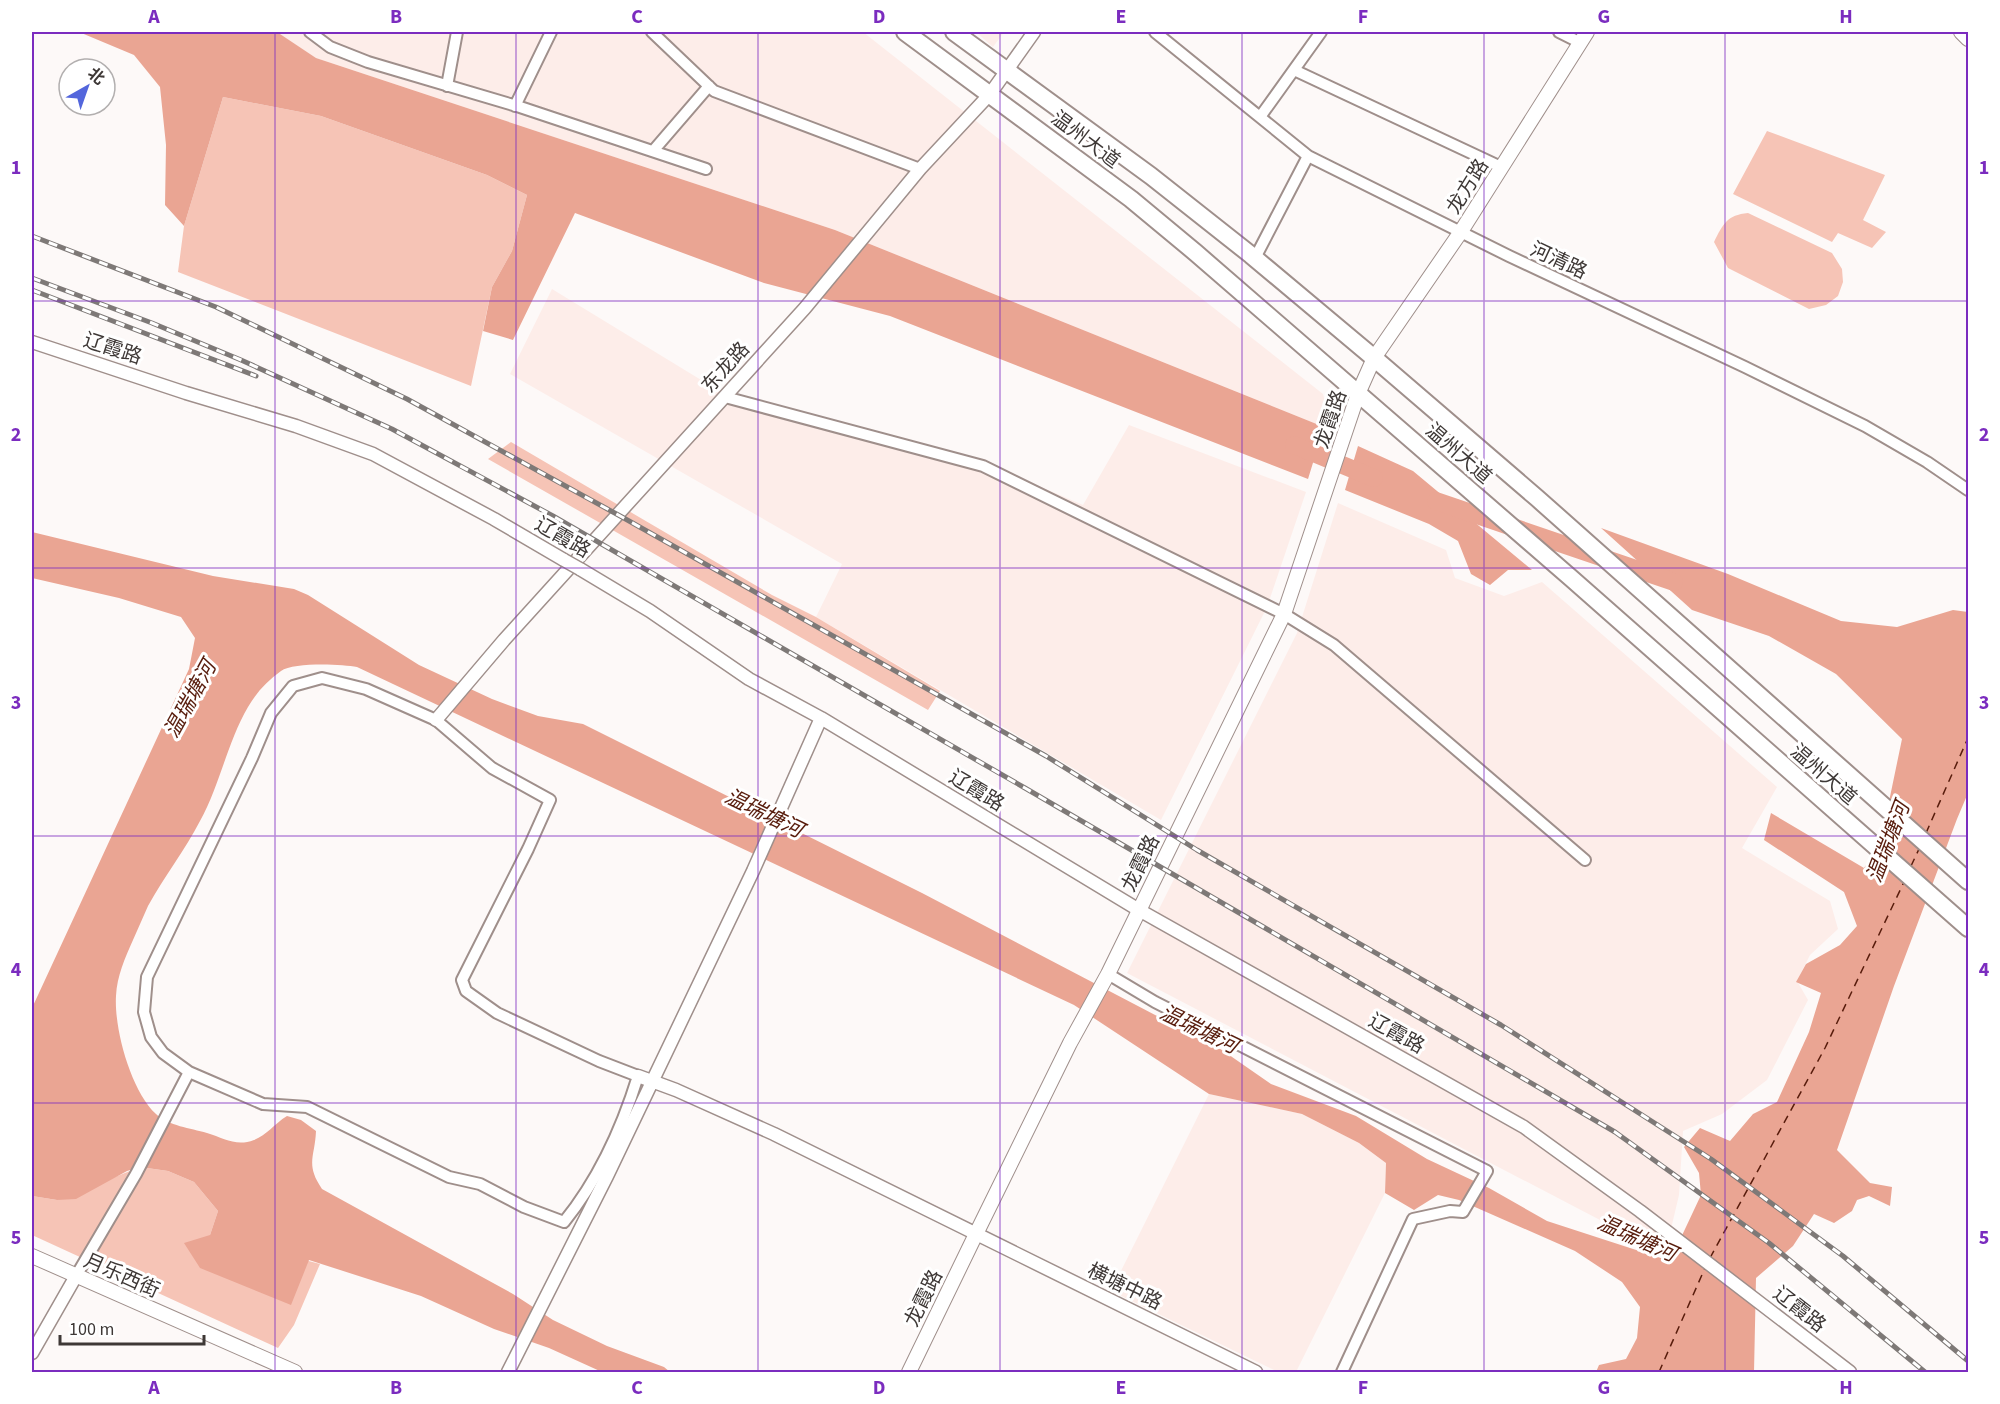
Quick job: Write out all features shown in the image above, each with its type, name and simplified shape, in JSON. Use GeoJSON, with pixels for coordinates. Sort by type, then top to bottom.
{"type":"FeatureCollection","features":[{"type":"Feature","properties":{"kind":"main road","name":"温州大道"},"geometry":{"type":"LineString","coordinates":[[905,32],[1131,199],[1196,253],[1968,928]]}},
{"type":"Feature","properties":{"kind":"main road","name":"温州大道"},"geometry":{"type":"LineString","coordinates":[[954,32],[1151,176],[1255,258],[1374,357],[1866,788],[1968,881]]}},
{"type":"Feature","properties":{"kind":"main road"},"geometry":{"type":"LineString","coordinates":[[1961,32],[1968,39]]}},
{"type":"Feature","properties":{"kind":"main road","name":"龙方路"},"geometry":{"type":"LineString","coordinates":[[1374,357],[1460,233],[1583,37]]}},
{"type":"Feature","properties":{"kind":"main road","name":"龙霞路"},"geometry":{"type":"LineString","coordinates":[[909,1372],[1070,1043],[1108,974],[1284,614],[1358,394],[1374,357]]}},
{"type":"Feature","properties":{"kind":"main road","name":"月乐西街"},"geometry":{"type":"LineString","coordinates":[[32,1256],[295,1372]]}},
{"type":"Feature","properties":{"kind":"street"},"geometry":{"type":"LineString","coordinates":[[310,32],[330,47],[368,63],[515,106],[706,169]]}},
{"type":"Feature","properties":{"kind":"street"},"geometry":{"type":"LineString","coordinates":[[447,86],[457,32]]}},
{"type":"Feature","properties":{"kind":"street"},"geometry":{"type":"LineString","coordinates":[[515,106],[551,32]]}},
{"type":"Feature","properties":{"kind":"street"},"geometry":{"type":"LineString","coordinates":[[652,32],[714,91],[920,169]]}},
{"type":"Feature","properties":{"kind":"street","name":"东龙路"},"geometry":{"type":"LineString","coordinates":[[438,718],[512,631],[814,297],[920,169],[990,94],[1034,32]]}},
{"type":"Feature","properties":{"kind":"street","name":"河清路"},"geometry":{"type":"LineString","coordinates":[[1155,32],[1308,156],[1460,233],[1865,426],[1927,462],[1968,490]]}},
{"type":"Feature","properties":{"kind":"street"},"geometry":{"type":"LineString","coordinates":[[1260,117],[1321,32]]}},
{"type":"Feature","properties":{"kind":"street"},"geometry":{"type":"LineString","coordinates":[[1558,32],[1583,37]]}},
{"type":"Feature","properties":{"kind":"street"},"geometry":{"type":"LineString","coordinates":[[1294,70],[1501,167]]}},
{"type":"Feature","properties":{"kind":"street"},"geometry":{"type":"LineString","coordinates":[[653,151],[709,86]]}},
{"type":"Feature","properties":{"kind":"street"},"geometry":{"type":"LineString","coordinates":[[1255,258],[1308,156]]}},
{"type":"Feature","properties":{"kind":"street","name":"辽霞路"},"geometry":{"type":"LineString","coordinates":[[32,342],[186,393],[296,426],[373,454],[494,519],[650,611],[749,679],[822,718],[1139,910],[1524,1127],[1641,1211],[1850,1372]]}},
{"type":"Feature","properties":{"kind":"street"},"geometry":{"type":"LineString","coordinates":[[725,397],[983,466],[1284,614],[1334,645],[1585,860]]}},
{"type":"Feature","properties":{"kind":"street"},"geometry":{"type":"LineString","coordinates":[[322,678],[366,689],[438,718],[492,768],[550,800],[462,980],[466,992],[498,1013],[598,1061],[638,1076],[625,1116],[581,1202],[564,1222],[524,1207],[480,1184],[449,1177],[307,1107],[263,1104],[189,1072],[163,1053],[151,1037],[144,1012],[147,977],[252,758],[271,713],[293,686],[322,678]]}},
{"type":"Feature","properties":{"kind":"street"},"geometry":{"type":"LineString","coordinates":[[508,1372],[652,1082],[781,812],[822,718]]}},
{"type":"Feature","properties":{"kind":"street"},"geometry":{"type":"LineString","coordinates":[[1108,974],[1155,1002],[1487,1171],[1463,1212],[1450,1211],[1413,1219],[1342,1372]]}},
{"type":"Feature","properties":{"kind":"street"},"geometry":{"type":"LineString","coordinates":[[32,1353],[136,1174],[189,1072]]}},
{"type":"Feature","properties":{"kind":"street","name":"横塘中路"},"geometry":{"type":"LineString","coordinates":[[638,1076],[676,1090],[774,1134],[1256,1372]]}},
{"type":"Feature","properties":{"kind":"shaded area"},"geometry":{"type":"Polygon","coordinates":[[[277,32],[863,32],[1323,394],[1327,409],[1324,427],[835,230],[316,58],[277,32]]]}},
{"type":"Feature","properties":{"kind":"shaded area"},"geometry":{"type":"Polygon","coordinates":[[[976,32],[1004,32],[993,47],[976,32]]]}},
{"type":"Feature","properties":{"kind":"shaded area"},"geometry":{"type":"Polygon","coordinates":[[[223,97],[321,116],[487,175],[527,195],[512,251],[492,287],[471,386],[178,272],[184,226],[223,97]]]}},
{"type":"Feature","properties":{"kind":"shaded area"},"geometry":{"type":"Polygon","coordinates":[[[1767,131],[1885,175],[1863,220],[1886,232],[1872,248],[1838,233],[1832,242],[1733,194],[1767,131]]]}},
{"type":"Feature","properties":{"kind":"shaded area"},"geometry":{"type":"Polygon","coordinates":[[[1748,213],[1832,253],[1842,269],[1843,282],[1838,296],[1826,305],[1809,309],[1728,268],[1714,242],[1730,218],[1748,213]]]}},
{"type":"Feature","properties":{"kind":"shaded area"},"geometry":{"type":"Polygon","coordinates":[[[552,289],[729,397],[964,454],[1083,505],[1129,425],[1306,492],[1267,607],[1161,820],[816,617],[842,564],[510,374],[552,289]]]}},
{"type":"Feature","properties":{"kind":"shaded area"},"geometry":{"type":"Polygon","coordinates":[[[511,442],[940,691],[928,710],[488,459],[511,442]]]}},
{"type":"Feature","properties":{"kind":"shaded area"},"geometry":{"type":"Polygon","coordinates":[[[1338,503],[1446,550],[1455,578],[1504,596],[1542,582],[1777,787],[1742,848],[1830,901],[1838,929],[1810,955],[1797,981],[1808,1000],[1767,1080],[1722,1114],[1683,1131],[1679,1195],[1665,1254],[1127,973],[1297,633],[1338,503]]]}},
{"type":"Feature","properties":{"kind":"shaded area"},"geometry":{"type":"Polygon","coordinates":[[[1209,1094],[1302,1114],[1359,1143],[1386,1163],[1385,1193],[1296,1372],[1278,1372],[1111,1291],[1209,1094]]]}},
{"type":"Feature","properties":{"kind":"shaded area"},"geometry":{"type":"Polygon","coordinates":[[[140,1167],[168,1171],[194,1182],[218,1211],[210,1235],[320,1264],[294,1325],[278,1348],[32,1235],[32,1196],[57,1200],[140,1167]]]}},
{"type":"Feature","properties":{"kind":"water"},"geometry":{"type":"Polygon","coordinates":[[[79,32],[277,32],[316,58],[835,230],[1324,427],[1308,479],[890,316],[764,283],[575,213],[513,340],[483,331],[492,287],[512,251],[527,195],[487,175],[321,116],[223,97],[184,226],[165,205],[166,145],[160,87],[134,55],[79,32]]]}},
{"type":"Feature","properties":{"kind":"water"},"geometry":{"type":"Polygon","coordinates":[[[1358,446],[1413,471],[1532,570],[1508,570],[1490,585],[1471,574],[1458,541],[1429,524],[1345,490],[1358,446]]]}},
{"type":"Feature","properties":{"kind":"water","name":"温瑞塘河"},"geometry":{"type":"Polygon","coordinates":[[[1601,528],[1728,574],[1841,621],[1897,627],[1953,610],[1968,612],[1968,793],[1894,986],[1837,1150],[1870,1183],[1892,1187],[1890,1206],[1869,1196],[1857,1200],[1852,1211],[1834,1223],[1814,1214],[1793,1246],[1756,1278],[1754,1372],[1596,1372],[1599,1365],[1626,1359],[1637,1338],[1640,1307],[1622,1282],[1575,1251],[1459,1200],[1438,1195],[1414,1210],[1385,1193],[1386,1163],[1359,1143],[1302,1114],[1209,1094],[1074,1005],[357,667],[350,666],[318,665],[287,668],[267,683],[248,707],[234,735],[207,807],[148,906],[122,967],[118,981],[116,1010],[121,1042],[132,1075],[147,1104],[161,1118],[173,1124],[230,1141],[241,1143],[254,1140],[287,1116],[301,1120],[316,1131],[312,1167],[322,1189],[513,1294],[553,1320],[607,1346],[664,1367],[670,1372],[602,1372],[549,1348],[494,1329],[421,1296],[309,1260],[291,1305],[200,1268],[184,1243],[210,1235],[218,1211],[194,1182],[168,1171],[140,1167],[127,1171],[76,1199],[57,1200],[32,1196],[32,1008],[189,669],[195,638],[181,617],[119,598],[32,578],[32,532],[213,576],[294,589],[308,595],[419,665],[492,699],[538,716],[583,724],[922,893],[1222,1050],[1271,1084],[1356,1116],[1427,1159],[1489,1188],[1547,1221],[1670,1261],[1701,1195],[1699,1173],[1684,1147],[1700,1128],[1730,1141],[1753,1114],[1777,1102],[1809,1032],[1821,993],[1796,982],[1806,964],[1840,945],[1857,926],[1844,892],[1764,840],[1771,813],[1864,868],[1880,845],[1902,739],[1836,674],[1769,636],[1692,610],[1601,528]]]}},
{"type":"Feature","properties":{"kind":"waterway"},"geometry":{"type":"LineString","coordinates":[[1294,445],[1374,478]]}},
{"type":"Feature","properties":{"kind":"waterway"},"geometry":{"type":"LineString","coordinates":[[1436,501],[1674,582]]}},
{"type":"Feature","properties":{"kind":"ferry route"},"geometry":{"type":"LineString","coordinates":[[1926,833],[1968,738]]}},
{"type":"Feature","properties":{"kind":"ferry route"},"geometry":{"type":"LineString","coordinates":[[1911,866],[1919,849]]}},
{"type":"Feature","properties":{"kind":"ferry route"},"geometry":{"type":"LineString","coordinates":[[1710,1258],[1825,1048],[1904,882]]}},
{"type":"Feature","properties":{"kind":"ferry route"},"geometry":{"type":"LineString","coordinates":[[1659,1372],[1705,1268]]}},
{"type":"Feature","properties":{"kind":"railway"},"geometry":{"type":"LineString","coordinates":[[32,236],[216,307],[407,399],[622,517],[1046,756],[1197,850],[1501,1025],[1711,1159],[1843,1256],[1968,1361]]}},
{"type":"Feature","properties":{"kind":"railway"},"geometry":{"type":"LineString","coordinates":[[32,278],[152,323],[241,360],[392,429],[553,516],[1025,788],[1615,1132],[1769,1243],[1925,1372]]}},
{"type":"Feature","properties":{"kind":"railway"},"geometry":{"type":"LineString","coordinates":[[32,290],[256,376]]}}]}
